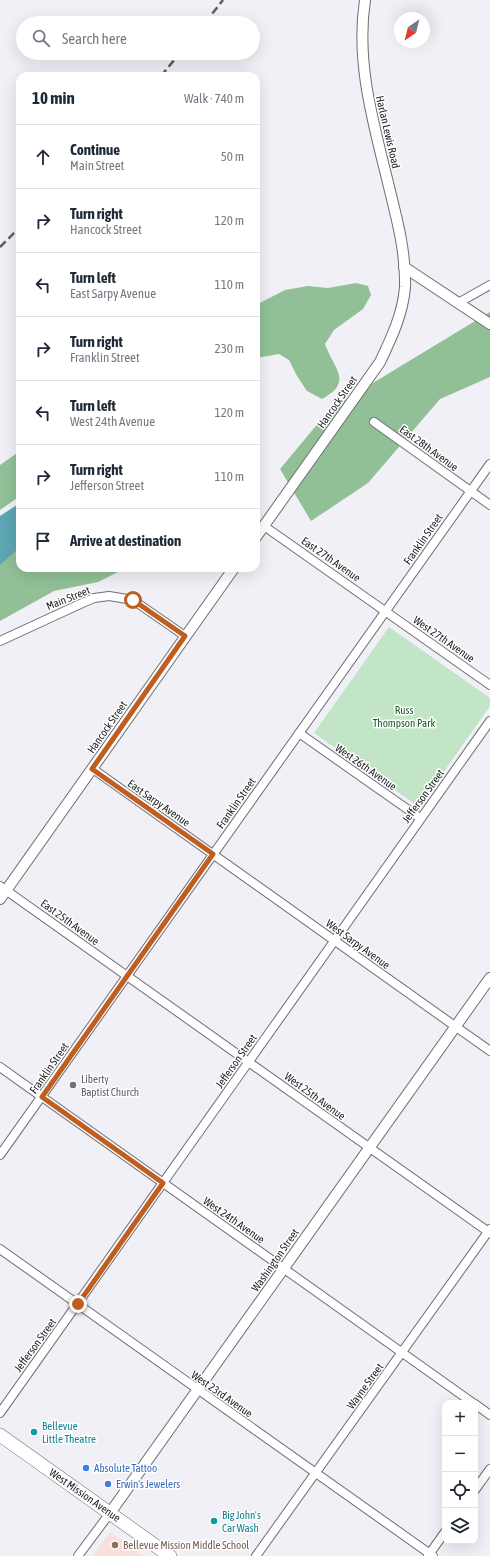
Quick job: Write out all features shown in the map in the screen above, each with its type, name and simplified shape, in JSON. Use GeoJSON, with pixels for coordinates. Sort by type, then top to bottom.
{"type":"FeatureCollection","features":[{"type":"Feature","properties":{"kind":"main road","name":"West Mission Avenue"},"geometry":{"type":"LineString","coordinates":[[0,1435],[170,1556]]}},
{"type":"Feature","properties":{"kind":"street","name":"Harlan Lewis Road"},"geometry":{"type":"LineString","coordinates":[[365,0],[362,39],[366,88],[399,225],[404,268]]}},
{"type":"Feature","properties":{"kind":"street"},"geometry":{"type":"LineString","coordinates":[[404,268],[490,324]]}},
{"type":"Feature","properties":{"kind":"street","name":"Hancock Street"},"geometry":{"type":"LineString","coordinates":[[260,532],[380,362],[393,335],[399,313],[404,289],[404,268]]}},
{"type":"Feature","properties":{"kind":"street"},"geometry":{"type":"LineString","coordinates":[[458,303],[490,284]]}},
{"type":"Feature","properties":{"kind":"street","name":"East 28th Avenue"},"geometry":{"type":"LineString","coordinates":[[374,422],[490,505]]}},
{"type":"Feature","properties":{"kind":"street","name":"Franklin Street"},"geometry":{"type":"LineString","coordinates":[[0,1155],[490,464]]}},
{"type":"Feature","properties":{"kind":"street","name":"East 27th Avenue"},"geometry":{"type":"LineString","coordinates":[[264,526],[385,611]]}},
{"type":"Feature","properties":{"kind":"street","name":"Hancock Street"},"geometry":{"type":"LineString","coordinates":[[2,892],[92,769],[231,572]]}},
{"type":"Feature","properties":{"kind":"street","name":"Main Street"},"geometry":{"type":"LineString","coordinates":[[0,641],[94,598],[108,596],[133,600],[185,636]]}},
{"type":"Feature","properties":{"kind":"street","name":"West 27th Avenue"},"geometry":{"type":"LineString","coordinates":[[385,611],[490,685]]}},
{"type":"Feature","properties":{"kind":"street","name":"Jefferson Street"},"geometry":{"type":"LineString","coordinates":[[0,1414],[490,721]]}},
{"type":"Feature","properties":{"kind":"street","name":"West 26th Avenue"},"geometry":{"type":"LineString","coordinates":[[299,733],[420,818]]}},
{"type":"Feature","properties":{"kind":"street","name":"East Sarpy Avenue"},"geometry":{"type":"LineString","coordinates":[[92,769],[213,854]]}},
{"type":"Feature","properties":{"kind":"street","name":"West Sarpy Avenue"},"geometry":{"type":"LineString","coordinates":[[213,854],[490,1051]]}},
{"type":"Feature","properties":{"kind":"street","name":"East 25th Avenue"},"geometry":{"type":"LineString","coordinates":[[2,892],[126,976]]}},
{"type":"Feature","properties":{"kind":"street","name":"West 25th Avenue"},"geometry":{"type":"LineString","coordinates":[[126,976],[489,1231]]}},
{"type":"Feature","properties":{"kind":"street","name":"Washington Street"},"geometry":{"type":"LineString","coordinates":[[78,1556],[490,978]]}},
{"type":"Feature","properties":{"kind":"street","name":"West 24th Avenue"},"geometry":{"type":"LineString","coordinates":[[0,1067],[468,1400]]}},
{"type":"Feature","properties":{"kind":"street","name":"Wayne Street"},"geometry":{"type":"LineString","coordinates":[[256,1556],[489,1231]]}},
{"type":"Feature","properties":{"kind":"street","name":"West 23rd Avenue"},"geometry":{"type":"LineString","coordinates":[[0,1249],[430,1555]]}},
{"type":"Feature","properties":{"kind":"street","name":"West 24th Avenue"},"geometry":{"type":"LineString","coordinates":[[478,1407],[490,1415]]}},
{"type":"Feature","properties":{"kind":"street"},"geometry":{"type":"LineString","coordinates":[[478,1486],[490,1469]]}},
{"type":"Feature","properties":{"kind":"street"},"geometry":{"type":"LineString","coordinates":[[430,1555],[442,1537]]}},
{"type":"Feature","properties":{"kind":"shaded area","name":"Bellevue Mission Middle School"},"geometry":{"type":"Polygon","coordinates":[[[110,1532],[144,1556],[93,1556],[110,1532]]]}},
{"type":"Feature","properties":{"kind":"green space"},"geometry":{"type":"Polygon","coordinates":[[[356,283],[368,286],[371,295],[363,309],[334,330],[325,344],[339,374],[339,381],[337,387],[332,393],[322,399],[307,391],[289,360],[279,354],[260,357],[260,303],[285,290],[308,286],[328,288],[356,283]]]}},
{"type":"Feature","properties":{"kind":"green space"},"geometry":{"type":"Polygon","coordinates":[[[490,312],[490,377],[440,399],[368,483],[311,521],[280,469],[330,409],[490,312]]]}},
{"type":"Feature","properties":{"kind":"green space"},"geometry":{"type":"Polygon","coordinates":[[[16,454],[16,499],[0,510],[0,465],[16,454]]]}},
{"type":"Feature","properties":{"kind":"green space"},"geometry":{"type":"Polygon","coordinates":[[[16,543],[16,572],[118,572],[98,582],[54,591],[0,621],[0,557],[16,543]]]}},
{"type":"Feature","properties":{"kind":"green space","name":"Russ Thompson Park"},"geometry":{"type":"Polygon","coordinates":[[[389,627],[490,698],[490,706],[419,807],[314,733],[389,627]]]}},
{"type":"Feature","properties":{"kind":"water"},"geometry":{"type":"Polygon","coordinates":[[[16,506],[16,551],[0,565],[0,516],[16,506]]]}},
{"type":"Feature","properties":{"kind":"railway"},"geometry":{"type":"LineString","coordinates":[[210,16],[223,0]]}},
{"type":"Feature","properties":{"kind":"railway"},"geometry":{"type":"LineString","coordinates":[[164,72],[174,60]]}},
{"type":"Feature","properties":{"kind":"railway"},"geometry":{"type":"LineString","coordinates":[[0,247],[16,231]]}},
{"type":"Feature","properties":{"kind":"place","name":"Liberty Baptist Church"},"geometry":{"type":"Point","coordinates":[73,1085]}},
{"type":"Feature","properties":{"kind":"place","name":"Bellevue Little Theatre"},"geometry":{"type":"Point","coordinates":[34,1432]}},
{"type":"Feature","properties":{"kind":"place","name":"Absolute Tattoo"},"geometry":{"type":"Point","coordinates":[86,1468]}},
{"type":"Feature","properties":{"kind":"place","name":"Erwin's Jewelers"},"geometry":{"type":"Point","coordinates":[108,1484]}},
{"type":"Feature","properties":{"kind":"place","name":"Big John's Car Wash"},"geometry":{"type":"Point","coordinates":[214,1521]}},
{"type":"Feature","properties":{"kind":"place","name":"Bellevue Mission Middle School"},"geometry":{"type":"Point","coordinates":[115,1545]}},
{"type":"Feature","properties":{"kind":"route"},"geometry":{"type":"LineString","coordinates":[[78,1304],[163,1183],[42,1097],[213,854],[92,769],[185,636],[133,600]]}}]}
